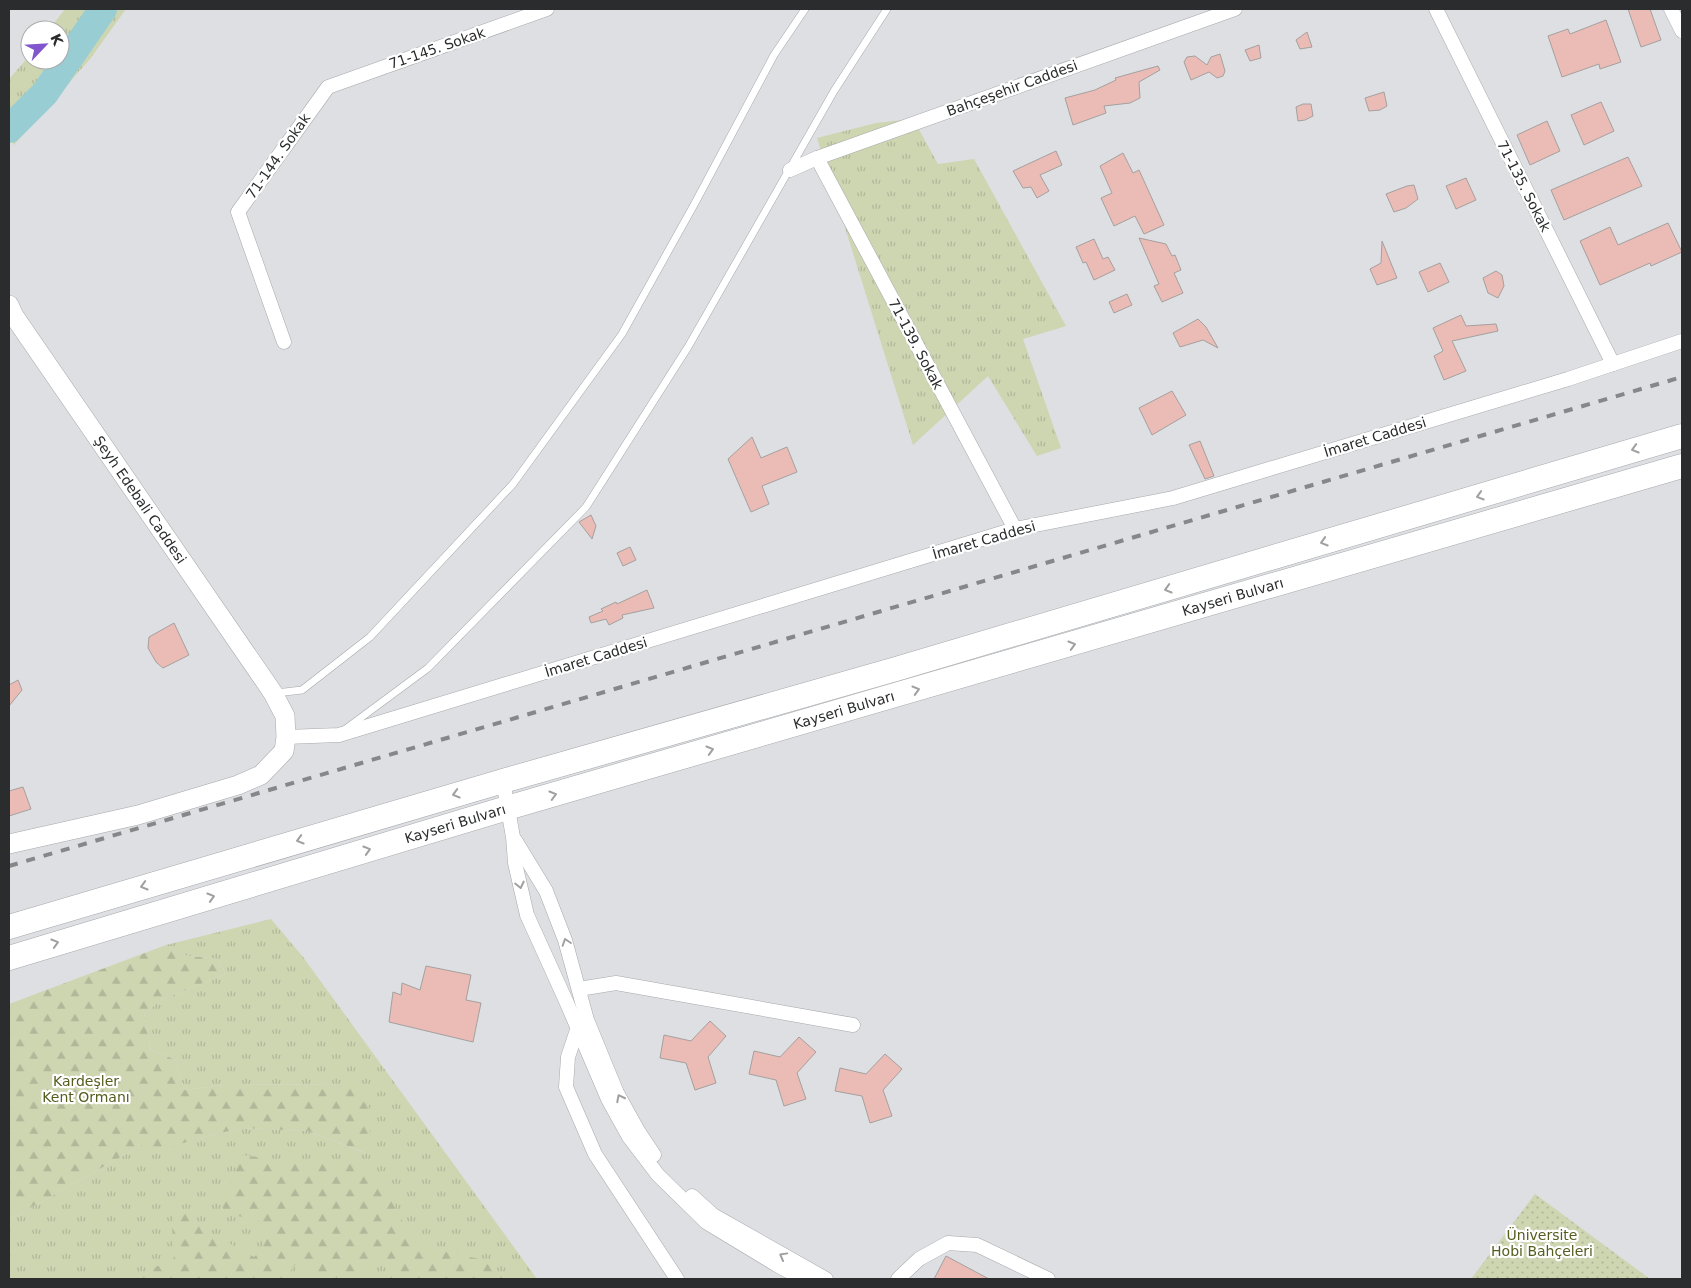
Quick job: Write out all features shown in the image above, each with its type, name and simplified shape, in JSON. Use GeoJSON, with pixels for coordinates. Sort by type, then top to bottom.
{"type":"FeatureCollection","features":[{"type":"Feature","properties":{"kind":"highway","name":"Kayseri Bulvarı"},"geometry":{"type":"LineString","coordinates":[[9,927],[503,781],[896,669],[1682,436]]}},
{"type":"Feature","properties":{"kind":"highway","name":"Kayseri Bulvarı"},"geometry":{"type":"LineString","coordinates":[[9,958],[507,808],[1682,466]]}},
{"type":"Feature","properties":{"kind":"street","name":"71-145. Sokak"},"geometry":{"type":"LineString","coordinates":[[328,86],[547,9]]}},
{"type":"Feature","properties":{"kind":"street","name":"Bahçeşehir Caddesi"},"geometry":{"type":"LineString","coordinates":[[790,170],[817,158],[1235,9]]}},
{"type":"Feature","properties":{"kind":"street","name":"71-135. Sokak"},"geometry":{"type":"LineString","coordinates":[[1436,9],[1613,364]]}},
{"type":"Feature","properties":{"kind":"street"},"geometry":{"type":"LineString","coordinates":[[1671,9],[1682,31]]}},
{"type":"Feature","properties":{"kind":"street","name":"71-144. Sokak"},"geometry":{"type":"LineString","coordinates":[[284,342],[238,212],[328,86]]}},
{"type":"Feature","properties":{"kind":"street","name":"71-139. Sokak"},"geometry":{"type":"LineString","coordinates":[[817,158],[1015,529]]}},
{"type":"Feature","properties":{"kind":"street","name":"Şeyh Edebali Caddesi"},"geometry":{"type":"LineString","coordinates":[[9,305],[14,316],[273,694],[285,716],[286,737]]}},
{"type":"Feature","properties":{"kind":"street","name":"İmaret Caddesi"},"geometry":{"type":"LineString","coordinates":[[286,737],[339,735],[1015,529],[1173,498],[1613,364],[1682,341]]}},
{"type":"Feature","properties":{"kind":"street"},"geometry":{"type":"LineString","coordinates":[[9,844],[138,815],[238,785],[261,775],[284,751],[286,737]]}},
{"type":"Feature","properties":{"kind":"street"},"geometry":{"type":"LineString","coordinates":[[503,781],[513,837],[515,863],[526,914],[578,1027],[608,1099],[629,1137],[658,1175],[706,1222],[777,1266],[802,1279]]}},
{"type":"Feature","properties":{"kind":"street"},"geometry":{"type":"LineString","coordinates":[[513,837],[546,891],[566,940],[587,1020],[617,1093],[638,1131],[664,1171],[713,1215],[826,1279]]}},
{"type":"Feature","properties":{"kind":"street"},"geometry":{"type":"LineString","coordinates":[[579,989],[616,983],[853,1025]]}},
{"type":"Feature","properties":{"kind":"street"},"geometry":{"type":"LineString","coordinates":[[578,1027],[568,1057],[566,1087],[595,1154],[677,1279]]}},
{"type":"Feature","properties":{"kind":"street"},"geometry":{"type":"LineString","coordinates":[[898,1279],[919,1259],[948,1243],[977,1245],[1048,1279]]}},
{"type":"Feature","properties":{"kind":"lane"},"geometry":{"type":"LineString","coordinates":[[273,694],[302,690],[370,637],[513,484],[622,334],[774,55],[805,9]]}},
{"type":"Feature","properties":{"kind":"lane"},"geometry":{"type":"LineString","coordinates":[[339,735],[428,668],[586,507],[688,348],[834,91],[887,9]]}},
{"type":"Feature","properties":{"kind":"green space"},"geometry":{"type":"Polygon","coordinates":[[[65,9],[126,9],[90,59],[14,145],[9,137],[9,79],[20,66],[20,70],[70,70],[70,20],[57,20],[65,9]]]}},
{"type":"Feature","properties":{"kind":"green space"},"geometry":{"type":"Polygon","coordinates":[[[913,119],[938,164],[974,159],[1066,326],[1023,339],[1061,448],[1037,456],[988,376],[913,445],[817,138],[876,123],[913,119]]]}},
{"type":"Feature","properties":{"kind":"green space"},"geometry":{"type":"Polygon","coordinates":[[[271,919],[303,957],[537,1279],[9,1279],[9,1220],[142,1145],[199,1138],[242,1128],[307,1131],[366,1153],[348,1084],[225,1085],[184,1090],[176,1060],[151,1050],[144,1013],[163,999],[226,974],[218,959],[181,955],[166,945],[271,919]]]}},
{"type":"Feature","properties":{"kind":"green space","name":"Kardeşler Kent Ormanı"},"geometry":{"type":"Polygon","coordinates":[[[166,945],[181,955],[218,959],[226,974],[163,999],[144,1013],[151,1050],[176,1060],[184,1090],[225,1085],[348,1084],[369,1107],[370,1141],[367,1153],[307,1131],[242,1128],[199,1138],[149,1154],[142,1145],[9,1220],[9,1004],[166,945]]]}},
{"type":"Feature","properties":{"kind":"green space"},"geometry":{"type":"Polygon","coordinates":[[[241,1155],[298,1162],[361,1163],[379,1179],[407,1229],[428,1248],[480,1259],[510,1279],[386,1279],[387,1265],[375,1254],[353,1279],[315,1279],[298,1261],[285,1279],[135,1279],[135,1277],[174,1258],[172,1225],[178,1205],[214,1235],[254,1257],[263,1248],[259,1221],[225,1213],[214,1188],[230,1184],[241,1155]]]}},
{"type":"Feature","properties":{"kind":"green space","name":"Üniversite Hobi Bahçeleri"},"geometry":{"type":"Polygon","coordinates":[[[1535,1194],[1650,1279],[1471,1279],[1535,1194]]]}},
{"type":"Feature","properties":{"kind":"building"},"geometry":{"type":"Polygon","coordinates":[[[1628,9],[1650,9],[1661,40],[1641,47],[1628,9]]]}},
{"type":"Feature","properties":{"kind":"building"},"geometry":{"type":"Polygon","coordinates":[[[1606,20],[1621,62],[1600,69],[1599,64],[1562,77],[1548,36],[1568,29],[1570,34],[1606,20]]]}},
{"type":"Feature","properties":{"kind":"building"},"geometry":{"type":"Polygon","coordinates":[[[1307,32],[1312,47],[1300,49],[1296,40],[1307,32]]]}},
{"type":"Feature","properties":{"kind":"building"},"geometry":{"type":"Polygon","coordinates":[[[1259,45],[1261,58],[1250,61],[1245,50],[1259,45]]]}},
{"type":"Feature","properties":{"kind":"building"},"geometry":{"type":"Polygon","coordinates":[[[1220,54],[1225,71],[1223,76],[1217,78],[1209,72],[1191,80],[1184,62],[1187,57],[1195,56],[1207,65],[1211,57],[1220,54]]]}},
{"type":"Feature","properties":{"kind":"building"},"geometry":{"type":"Polygon","coordinates":[[[1158,66],[1160,70],[1139,82],[1140,98],[1130,103],[1104,106],[1106,113],[1073,125],[1065,98],[1095,90],[1116,80],[1115,78],[1158,66]]]}},
{"type":"Feature","properties":{"kind":"building"},"geometry":{"type":"Polygon","coordinates":[[[1384,92],[1387,106],[1380,110],[1369,111],[1365,98],[1384,92]]]}},
{"type":"Feature","properties":{"kind":"building"},"geometry":{"type":"Polygon","coordinates":[[[1601,102],[1614,131],[1584,145],[1571,115],[1601,102]]]}},
{"type":"Feature","properties":{"kind":"building"},"geometry":{"type":"Polygon","coordinates":[[[1303,104],[1311,104],[1313,116],[1298,121],[1296,107],[1303,104]]]}},
{"type":"Feature","properties":{"kind":"building"},"geometry":{"type":"Polygon","coordinates":[[[1547,121],[1560,151],[1530,165],[1517,135],[1547,121]]]}},
{"type":"Feature","properties":{"kind":"building"},"geometry":{"type":"Polygon","coordinates":[[[1056,151],[1062,165],[1040,175],[1049,191],[1037,198],[1031,187],[1023,188],[1013,171],[1056,151]]]}},
{"type":"Feature","properties":{"kind":"building"},"geometry":{"type":"Polygon","coordinates":[[[1123,153],[1133,173],[1139,170],[1164,225],[1144,234],[1135,216],[1114,226],[1101,198],[1112,193],[1100,166],[1123,153]]]}},
{"type":"Feature","properties":{"kind":"building"},"geometry":{"type":"Polygon","coordinates":[[[1628,157],[1642,186],[1564,220],[1551,190],[1628,157]]]}},
{"type":"Feature","properties":{"kind":"building"},"geometry":{"type":"Polygon","coordinates":[[[1466,178],[1476,200],[1456,209],[1446,186],[1466,178]]]}},
{"type":"Feature","properties":{"kind":"building"},"geometry":{"type":"Polygon","coordinates":[[[1414,185],[1418,199],[1406,208],[1394,212],[1386,194],[1414,185]]]}},
{"type":"Feature","properties":{"kind":"building"},"geometry":{"type":"Polygon","coordinates":[[[1668,223],[1682,252],[1651,266],[1650,263],[1600,285],[1580,241],[1610,227],[1618,245],[1668,223]]]}},
{"type":"Feature","properties":{"kind":"building"},"geometry":{"type":"Polygon","coordinates":[[[1139,238],[1166,244],[1172,256],[1175,255],[1181,270],[1174,273],[1183,293],[1162,302],[1154,286],[1159,284],[1139,238]]]}},
{"type":"Feature","properties":{"kind":"building"},"geometry":{"type":"Polygon","coordinates":[[[1094,239],[1103,259],[1108,257],[1115,270],[1094,280],[1086,262],[1083,263],[1076,247],[1094,239]]]}},
{"type":"Feature","properties":{"kind":"building"},"geometry":{"type":"Polygon","coordinates":[[[1382,241],[1397,278],[1377,285],[1370,269],[1381,263],[1382,241]]]}},
{"type":"Feature","properties":{"kind":"building"},"geometry":{"type":"Polygon","coordinates":[[[1440,263],[1449,282],[1428,292],[1419,272],[1440,263]]]}},
{"type":"Feature","properties":{"kind":"building"},"geometry":{"type":"Polygon","coordinates":[[[1496,271],[1502,275],[1504,286],[1498,298],[1488,293],[1483,278],[1496,271]]]}},
{"type":"Feature","properties":{"kind":"building"},"geometry":{"type":"Polygon","coordinates":[[[1127,294],[1132,305],[1114,313],[1109,302],[1127,294]]]}},
{"type":"Feature","properties":{"kind":"building"},"geometry":{"type":"Polygon","coordinates":[[[1461,315],[1466,326],[1496,324],[1498,331],[1452,341],[1466,371],[1444,380],[1434,356],[1443,351],[1433,328],[1461,315]]]}},
{"type":"Feature","properties":{"kind":"building"},"geometry":{"type":"Polygon","coordinates":[[[1198,319],[1206,327],[1218,348],[1203,340],[1180,347],[1173,333],[1198,319]]]}},
{"type":"Feature","properties":{"kind":"building"},"geometry":{"type":"Polygon","coordinates":[[[1172,391],[1186,415],[1152,435],[1139,408],[1172,391]]]}},
{"type":"Feature","properties":{"kind":"building"},"geometry":{"type":"Polygon","coordinates":[[[752,437],[761,458],[787,447],[797,472],[762,486],[769,504],[751,512],[728,459],[752,437]]]}},
{"type":"Feature","properties":{"kind":"building"},"geometry":{"type":"Polygon","coordinates":[[[1200,441],[1214,476],[1205,479],[1189,445],[1200,441]]]}},
{"type":"Feature","properties":{"kind":"building"},"geometry":{"type":"Polygon","coordinates":[[[591,515],[596,526],[592,539],[579,522],[591,515]]]}},
{"type":"Feature","properties":{"kind":"building"},"geometry":{"type":"Polygon","coordinates":[[[630,547],[636,560],[623,566],[617,553],[630,547]]]}},
{"type":"Feature","properties":{"kind":"building"},"geometry":{"type":"Polygon","coordinates":[[[647,590],[654,608],[622,615],[623,618],[609,625],[606,619],[591,623],[589,617],[603,611],[601,609],[647,590]]]}},
{"type":"Feature","properties":{"kind":"building"},"geometry":{"type":"Polygon","coordinates":[[[174,623],[189,655],[163,668],[156,662],[148,648],[149,637],[174,623]]]}},
{"type":"Feature","properties":{"kind":"building"},"geometry":{"type":"Polygon","coordinates":[[[18,680],[22,690],[9,706],[9,685],[18,680]]]}},
{"type":"Feature","properties":{"kind":"building"},"geometry":{"type":"Polygon","coordinates":[[[23,787],[31,809],[9,816],[9,791],[23,787]]]}},
{"type":"Feature","properties":{"kind":"building"},"geometry":{"type":"Polygon","coordinates":[[[426,966],[471,975],[466,1000],[481,1003],[473,1042],[389,1022],[393,992],[401,995],[402,983],[420,990],[426,966]]]}},
{"type":"Feature","properties":{"kind":"building"},"geometry":{"type":"Polygon","coordinates":[[[710,1021],[726,1036],[708,1057],[716,1083],[695,1090],[686,1063],[660,1058],[664,1035],[691,1041],[710,1021]]]}},
{"type":"Feature","properties":{"kind":"building"},"geometry":{"type":"Polygon","coordinates":[[[799,1037],[816,1052],[797,1073],[806,1099],[784,1106],[776,1080],[749,1074],[754,1051],[780,1057],[799,1037]]]}},
{"type":"Feature","properties":{"kind":"building"},"geometry":{"type":"Polygon","coordinates":[[[885,1054],[902,1069],[883,1090],[892,1116],[870,1123],[862,1096],[835,1091],[840,1068],[866,1074],[885,1054]]]}},
{"type":"Feature","properties":{"kind":"building"},"geometry":{"type":"Polygon","coordinates":[[[946,1256],[989,1279],[934,1279],[946,1256]]]}},
{"type":"Feature","properties":{"kind":"waterway"},"geometry":{"type":"LineString","coordinates":[[9,129],[45,93],[103,9]]}},
{"type":"Feature","properties":{"kind":"railway"},"geometry":{"type":"LineString","coordinates":[[9,866],[1682,377]]}}]}
